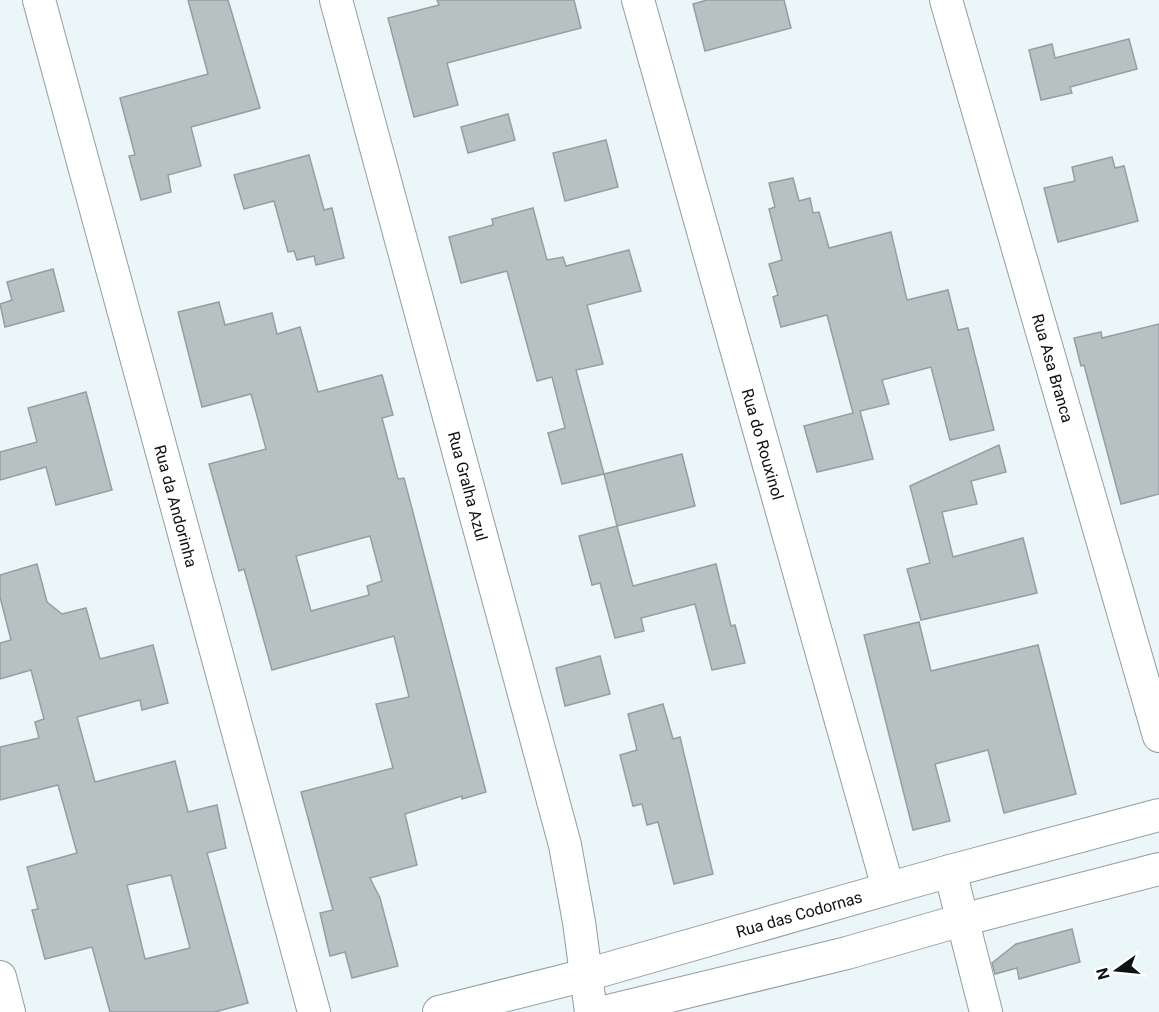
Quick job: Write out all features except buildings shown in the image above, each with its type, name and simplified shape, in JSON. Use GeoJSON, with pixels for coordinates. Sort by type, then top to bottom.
{"type":"FeatureCollection","features":[{"type":"Feature","properties":{"kind":"street","name":"Rua da Andorinha"},"geometry":{"type":"LineString","coordinates":[[39,0],[314,1012]]}},
{"type":"Feature","properties":{"kind":"street","name":"Rua Gralha Azul"},"geometry":{"type":"LineString","coordinates":[[336,0],[565,846],[579,922],[591,1012]]}},
{"type":"Feature","properties":{"kind":"street","name":"Rua do Rouxinol"},"geometry":{"type":"LineString","coordinates":[[638,0],[888,888]]}},
{"type":"Feature","properties":{"kind":"street","name":"Rua Asa Branca"},"geometry":{"type":"LineString","coordinates":[[946,0],[1159,736]]}},
{"type":"Feature","properties":{"kind":"street","name":"Rua das Codornas"},"geometry":{"type":"LineString","coordinates":[[439,1012],[586,975],[888,888],[1159,815]]}},
{"type":"Feature","properties":{"kind":"street"},"geometry":{"type":"LineString","coordinates":[[604,1012],[847,953],[962,920],[1159,869]]}},
{"type":"Feature","properties":{"kind":"street"},"geometry":{"type":"LineString","coordinates":[[950,871],[986,1012]]}},
{"type":"Feature","properties":{"kind":"street"},"geometry":{"type":"LineString","coordinates":[[832,906],[847,953]]}},
{"type":"Feature","properties":{"kind":"street"},"geometry":{"type":"LineString","coordinates":[[0,977],[9,1012]]}}]}
